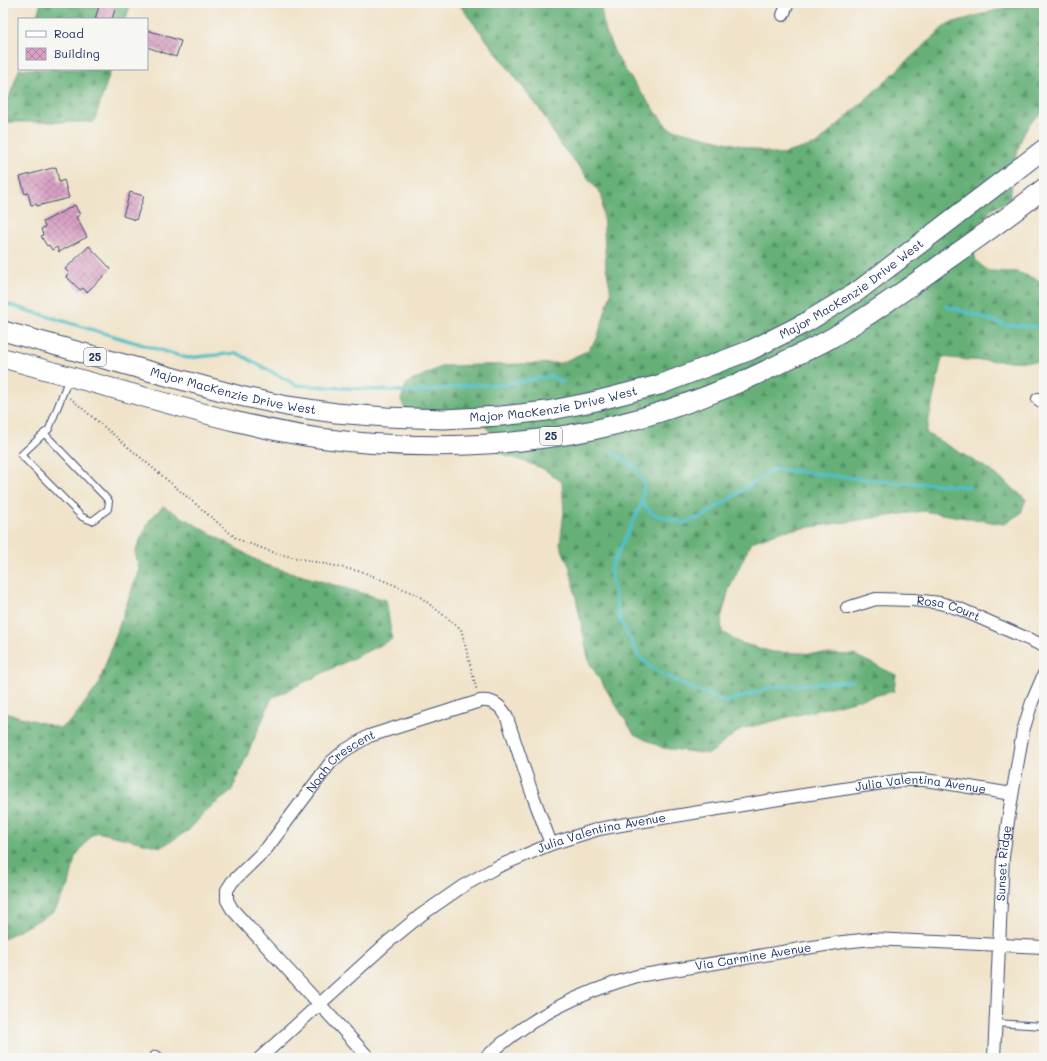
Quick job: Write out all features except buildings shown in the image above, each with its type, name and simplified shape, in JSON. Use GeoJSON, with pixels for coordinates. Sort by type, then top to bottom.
{"type":"FeatureCollection","features":[{"type":"Feature","properties":{"kind":"main road","name":"Major MacKenzie Drive West"},"geometry":{"type":"LineString","coordinates":[[3,331],[240,396],[329,412],[386,417],[443,419],[501,416],[547,411],[592,402],[659,385],[751,350],[805,323],[858,291],[1044,149]]}},
{"type":"Feature","properties":{"kind":"main road","name":"25"},"geometry":{"type":"LineString","coordinates":[[3,358],[66,384],[319,438],[400,444],[461,445],[538,438],[592,430],[641,417],[701,398],[761,374],[836,336],[893,298],[1022,207],[1044,188]]}},
{"type":"Feature","properties":{"kind":"street"},"geometry":{"type":"LineString","coordinates":[[783,15],[788,3]]}},
{"type":"Feature","properties":{"kind":"street","name":"Rosa Court"},"geometry":{"type":"LineString","coordinates":[[847,608],[876,599],[913,600],[940,603],[960,609],[1044,646]]}},
{"type":"Feature","properties":{"kind":"street","name":"Sunset Ridge"},"geometry":{"type":"LineString","coordinates":[[994,1058],[1003,857],[1023,731],[1027,715],[1044,674]]}},
{"type":"Feature","properties":{"kind":"street","name":"Noah Crescent"},"geometry":{"type":"LineString","coordinates":[[320,1004],[232,909],[227,900],[228,890],[232,882],[268,848],[331,762],[344,751],[369,736],[480,700],[489,700],[502,708],[506,715],[551,844]]}},
{"type":"Feature","properties":{"kind":"street","name":"Julia Valentina Avenue"},"geometry":{"type":"LineString","coordinates":[[260,1058],[421,914],[497,867],[551,844],[599,829],[632,823],[904,780],[924,780],[1012,794]]}},
{"type":"Feature","properties":{"kind":"street","name":"Via Carmine Avenue"},"geometry":{"type":"LineString","coordinates":[[485,1058],[526,1025],[553,1009],[595,989],[637,976],[835,943],[872,939],[1044,947]]}},
{"type":"Feature","properties":{"kind":"street"},"geometry":{"type":"LineString","coordinates":[[320,1004],[369,1058]]}},
{"type":"Feature","properties":{"kind":"lane"},"geometry":{"type":"LineString","coordinates":[[44,433],[109,500],[108,509],[92,521],[82,517],[20,455],[49,428],[66,384]]}},
{"type":"Feature","properties":{"kind":"lane"},"geometry":{"type":"LineString","coordinates":[[995,1023],[1044,1026]]}},
{"type":"Feature","properties":{"kind":"path"},"geometry":{"type":"LineString","coordinates":[[66,384],[237,539],[278,554],[363,572],[418,595],[461,629],[477,692]]}},
{"type":"Feature","properties":{"kind":"green space"},"geometry":{"type":"Polygon","coordinates":[[[41,3],[131,3],[126,18],[36,18],[41,3]]]}},
{"type":"Feature","properties":{"kind":"green space"},"geometry":{"type":"Polygon","coordinates":[[[458,3],[601,3],[603,20],[615,53],[635,85],[668,128],[779,155],[817,144],[947,24],[1022,3],[1044,3],[1044,112],[1027,128],[1022,139],[1015,163],[1010,199],[990,211],[974,235],[972,244],[976,261],[988,271],[1017,272],[1044,282],[1044,362],[968,360],[942,357],[926,433],[990,470],[1026,499],[1021,513],[1004,524],[923,511],[783,531],[751,542],[729,589],[721,618],[722,632],[738,642],[772,652],[854,655],[896,675],[894,691],[741,729],[709,754],[663,748],[634,734],[589,662],[570,568],[560,545],[564,511],[562,482],[542,468],[498,452],[494,435],[480,422],[405,409],[401,400],[407,383],[443,366],[561,363],[587,351],[597,339],[611,293],[606,267],[602,195],[560,144],[541,111],[458,3]]]}},
{"type":"Feature","properties":{"kind":"green space"},"geometry":{"type":"Polygon","coordinates":[[[19,70],[111,70],[94,122],[3,122],[3,116],[19,70]]]}},
{"type":"Feature","properties":{"kind":"green space"},"geometry":{"type":"Polygon","coordinates":[[[163,506],[265,565],[386,600],[392,639],[272,698],[231,792],[208,809],[189,830],[161,847],[97,832],[90,837],[75,857],[69,885],[54,912],[3,939],[3,712],[60,728],[71,721],[98,686],[139,569],[135,552],[149,521],[163,506]]]}},
{"type":"Feature","properties":{"kind":"waterway"},"geometry":{"type":"LineString","coordinates":[[3,303],[187,358],[237,353],[296,385],[415,392],[473,385],[501,385],[551,376],[563,382]]}},
{"type":"Feature","properties":{"kind":"waterway"},"geometry":{"type":"LineString","coordinates":[[946,306],[1006,325],[1044,327]]}},
{"type":"Feature","properties":{"kind":"waterway"},"geometry":{"type":"LineString","coordinates":[[612,452],[635,467],[644,484],[642,503],[610,569],[619,618],[639,656],[650,667],[677,682],[726,702],[772,687],[852,681]]}},
{"type":"Feature","properties":{"kind":"waterway"},"geometry":{"type":"LineString","coordinates":[[642,503],[653,514],[684,523],[702,517],[774,469],[900,483],[938,484],[969,487]]}}]}
